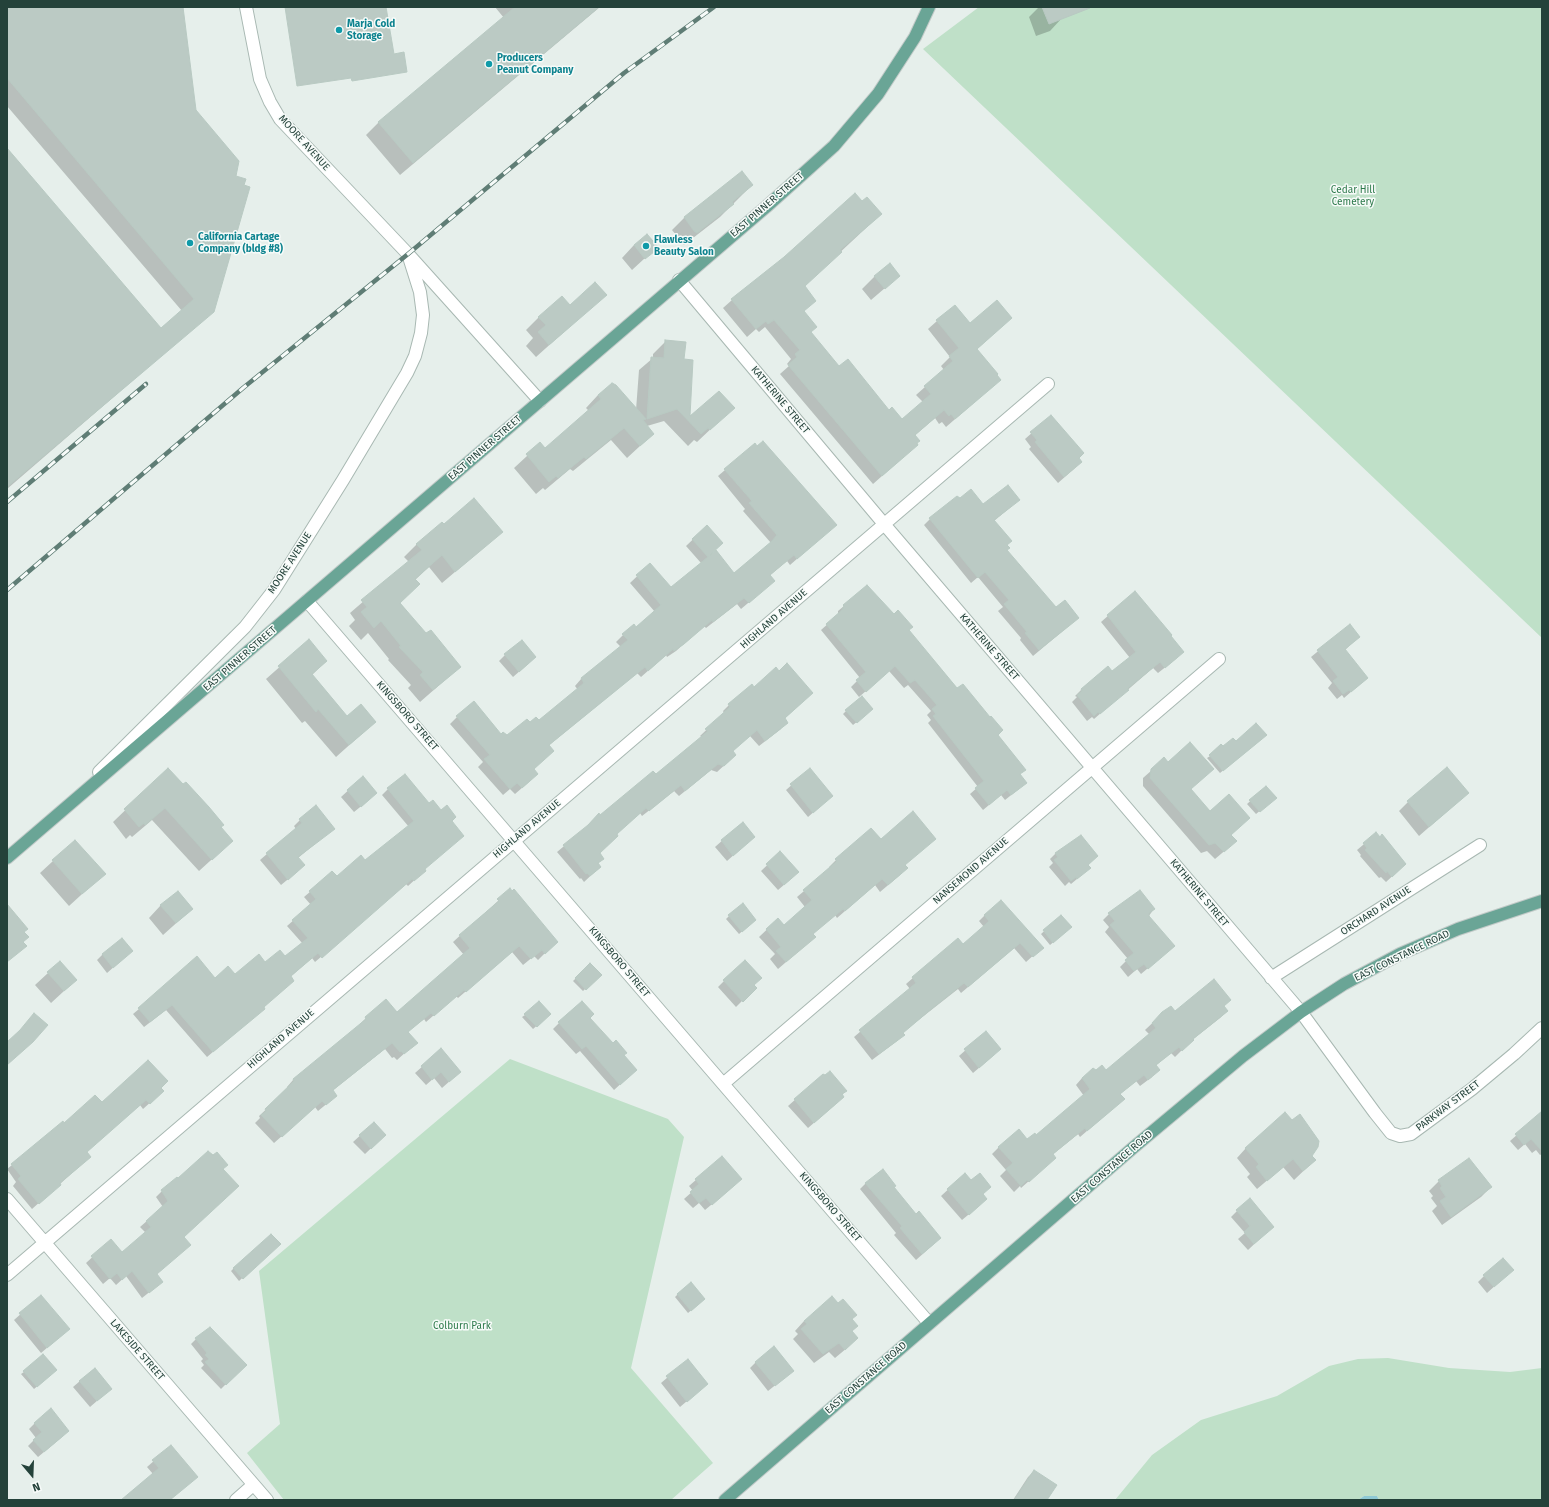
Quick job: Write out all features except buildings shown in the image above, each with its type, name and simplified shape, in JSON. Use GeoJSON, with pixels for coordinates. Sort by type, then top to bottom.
{"type":"FeatureCollection","features":[{"type":"Feature","properties":{"kind":"main road","name":"EAST PINNER STREET"},"geometry":{"type":"LineString","coordinates":[[7,858],[679,280],[766,207],[834,146],[878,94],[914,37],[930,7]]}},
{"type":"Feature","properties":{"kind":"main road","name":"EAST CONSTANCE ROAD"},"geometry":{"type":"LineString","coordinates":[[725,1500],[929,1323],[1243,1056],[1301,1012],[1344,984],[1400,954],[1458,929],[1542,901]]}},
{"type":"Feature","properties":{"kind":"street","name":"MOORE AVENUE"},"geometry":{"type":"LineString","coordinates":[[246,7],[260,79],[270,102],[280,119],[408,254],[540,401]]}},
{"type":"Feature","properties":{"kind":"street","name":"MOORE AVENUE"},"geometry":{"type":"LineString","coordinates":[[56,816],[245,627],[274,590],[339,486],[407,373],[415,356],[421,333],[423,315],[420,292],[408,254]]}},
{"type":"Feature","properties":{"kind":"street","name":"KATHERINE STREET"},"geometry":{"type":"LineString","coordinates":[[679,280],[884,524],[1301,1012]]}},
{"type":"Feature","properties":{"kind":"street","name":"HIGHLAND AVENUE"},"geometry":{"type":"LineString","coordinates":[[7,1275],[1048,384]]}},
{"type":"Feature","properties":{"kind":"street","name":"KINGSBORO STREET"},"geometry":{"type":"LineString","coordinates":[[307,600],[929,1323]]}},
{"type":"Feature","properties":{"kind":"street","name":"NANSEMOND AVENUE"},"geometry":{"type":"LineString","coordinates":[[723,1084],[1219,659]]}},
{"type":"Feature","properties":{"kind":"street","name":"ORCHARD AVENUE"},"geometry":{"type":"LineString","coordinates":[[1271,978],[1480,845]]}},
{"type":"Feature","properties":{"kind":"street","name":"PARKWAY STREET"},"geometry":{"type":"LineString","coordinates":[[1301,1012],[1375,1113],[1391,1133],[1400,1136],[1411,1134],[1472,1089],[1514,1054],[1542,1028]]}},
{"type":"Feature","properties":{"kind":"street","name":"LAKESIDE STREET"},"geometry":{"type":"LineString","coordinates":[[7,1199],[267,1500]]}},
{"type":"Feature","properties":{"kind":"street"},"geometry":{"type":"LineString","coordinates":[[236,1500],[253,1485]]}},
{"type":"Feature","properties":{"kind":"green space","name":"Cedar Hill Cemetery"},"geometry":{"type":"Polygon","coordinates":[[[979,7],[1542,7],[1542,638],[923,49],[979,7]]]}},
{"type":"Feature","properties":{"kind":"green space","name":"Colburn Park"},"geometry":{"type":"Polygon","coordinates":[[[510,1059],[668,1119],[684,1137],[631,1368],[713,1463],[671,1500],[284,1500],[247,1453],[280,1424],[259,1271],[510,1059]]]}},
{"type":"Feature","properties":{"kind":"green space"},"geometry":{"type":"Polygon","coordinates":[[[1388,1358],[1449,1368],[1510,1372],[1542,1368],[1542,1500],[1379,1500],[1377,1496],[1364,1496],[1358,1500],[1115,1500],[1152,1455],[1201,1420],[1277,1396],[1329,1366],[1358,1359],[1388,1358]]]}},
{"type":"Feature","properties":{"kind":"water"},"geometry":{"type":"Polygon","coordinates":[[[1364,1496],[1377,1496],[1379,1500],[1358,1500],[1364,1496]]]}},
{"type":"Feature","properties":{"kind":"railway"},"geometry":{"type":"LineString","coordinates":[[7,590],[243,388],[408,254],[624,73],[714,7]]}},
{"type":"Feature","properties":{"kind":"railway"},"geometry":{"type":"LineString","coordinates":[[7,502],[146,384]]}},
{"type":"Feature","properties":{"kind":"place","name":"Marja Cold Storage"},"geometry":{"type":"Point","coordinates":[339,30]}},
{"type":"Feature","properties":{"kind":"place","name":"Producers Peanut Company"},"geometry":{"type":"Point","coordinates":[489,64]}},
{"type":"Feature","properties":{"kind":"place","name":"California Cartage Company (bldg #8)"},"geometry":{"type":"Point","coordinates":[190,243]}},
{"type":"Feature","properties":{"kind":"place","name":"Flawless Beauty Salon"},"geometry":{"type":"Point","coordinates":[646,246]}}]}
